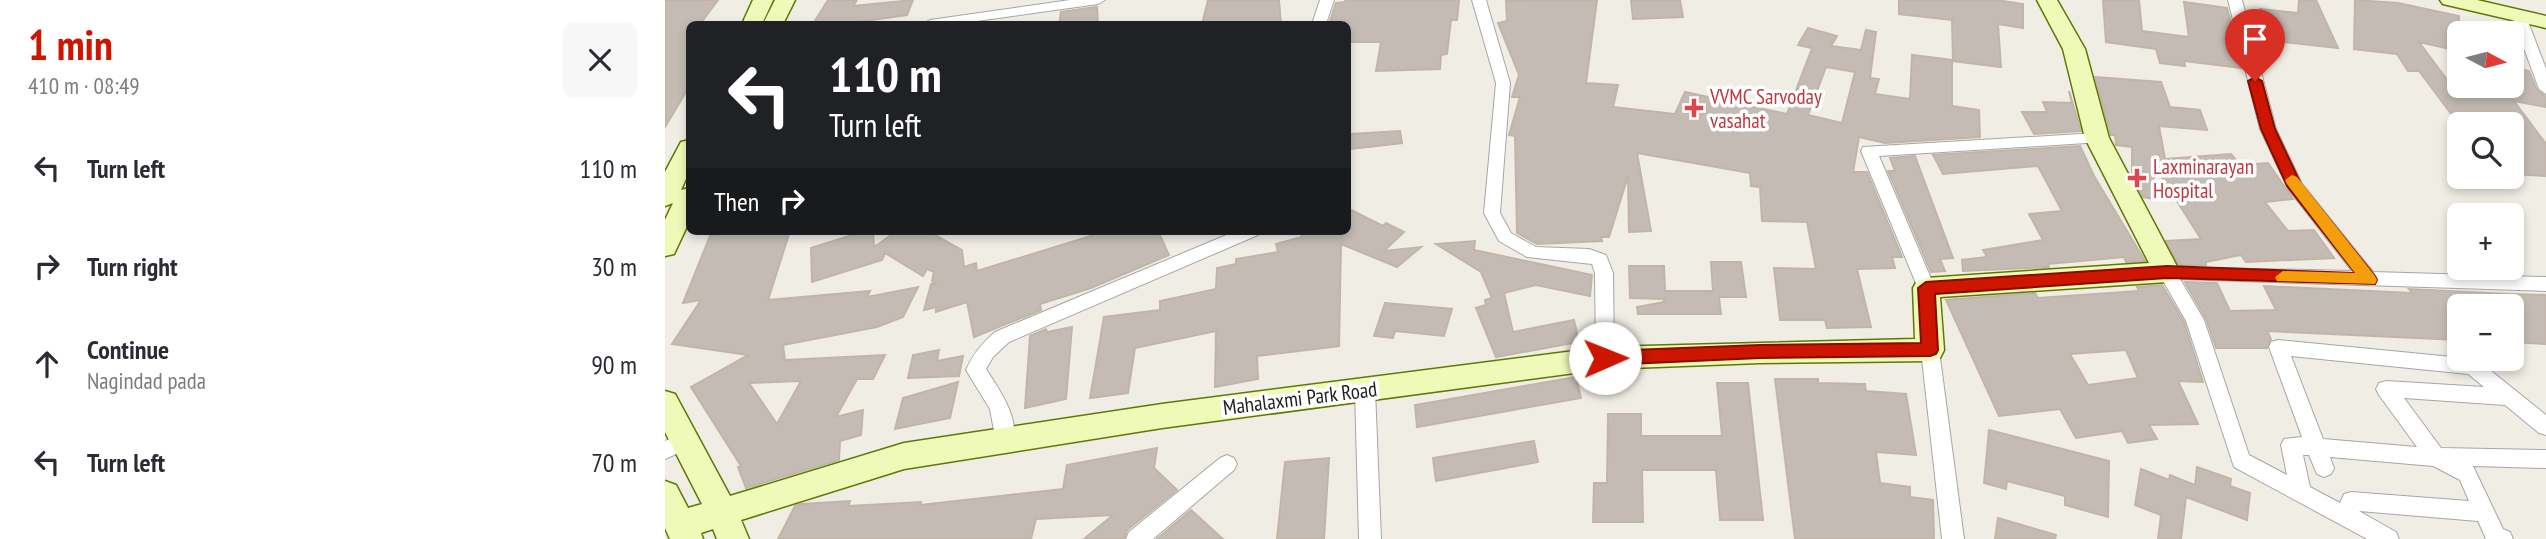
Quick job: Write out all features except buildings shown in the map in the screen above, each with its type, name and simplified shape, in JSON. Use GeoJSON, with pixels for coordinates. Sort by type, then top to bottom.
{"type":"FeatureCollection","features":[{"type":"Feature","properties":{"kind":"street"},"geometry":{"type":"LineString","coordinates":[[754,21],[764,0]]}},
{"type":"Feature","properties":{"kind":"street"},"geometry":{"type":"LineString","coordinates":[[774,21],[785,0]]}},
{"type":"Feature","properties":{"kind":"street"},"geometry":{"type":"LineString","coordinates":[[951,21],[1098,0]]}},
{"type":"Feature","properties":{"kind":"street"},"geometry":{"type":"LineString","coordinates":[[1320,21],[1327,0]]}},
{"type":"Feature","properties":{"kind":"street"},"geometry":{"type":"LineString","coordinates":[[1479,0],[1503,83],[1492,213],[1505,237],[1533,253],[1589,255],[1600,260],[1605,273],[1605,358]]}},
{"type":"Feature","properties":{"kind":"street"},"geometry":{"type":"LineString","coordinates":[[2047,0],[2074,49],[2097,138],[2195,320],[2241,461],[2388,539]]}},
{"type":"Feature","properties":{"kind":"street"},"geometry":{"type":"LineString","coordinates":[[2235,0],[2268,129],[2295,186],[2369,280]]}},
{"type":"Feature","properties":{"kind":"street"},"geometry":{"type":"LineString","coordinates":[[2449,0],[2546,22]]}},
{"type":"Feature","properties":{"kind":"street"},"geometry":{"type":"LineString","coordinates":[[2519,16],[2546,89]]}},
{"type":"Feature","properties":{"kind":"street"},"geometry":{"type":"LineString","coordinates":[[1953,539],[1930,350],[1926,288],[1869,151],[2097,138]]}},
{"type":"Feature","properties":{"kind":"street"},"geometry":{"type":"LineString","coordinates":[[665,197],[671,172],[686,152]]}},
{"type":"Feature","properties":{"kind":"street"},"geometry":{"type":"LineString","coordinates":[[665,247],[686,202]]}},
{"type":"Feature","properties":{"kind":"street"},"geometry":{"type":"LineString","coordinates":[[1004,441],[1000,408],[976,370],[980,357],[988,348],[1002,337],[1243,235]]}},
{"type":"Feature","properties":{"kind":"street"},"geometry":{"type":"LineString","coordinates":[[1926,288],[2167,272],[2546,284]]}},
{"type":"Feature","properties":{"kind":"street"},"geometry":{"type":"LineString","coordinates":[[2324,468],[2278,346],[2473,367],[2546,427]]}},
{"type":"Feature","properties":{"kind":"street","name":"Mahalaxmi Park Road"},"geometry":{"type":"LineString","coordinates":[[684,532],[727,526],[904,456],[1162,416],[1511,368],[1605,358],[1760,352],[1930,350]]}},
{"type":"Feature","properties":{"kind":"street"},"geometry":{"type":"LineString","coordinates":[[2502,539],[2496,538],[2467,474],[2436,457],[2386,389],[2511,397]]}},
{"type":"Feature","properties":{"kind":"street"},"geometry":{"type":"LineString","coordinates":[[1365,390],[1370,539]]}},
{"type":"Feature","properties":{"kind":"street"},"geometry":{"type":"LineString","coordinates":[[665,403],[675,445],[727,526]]}},
{"type":"Feature","properties":{"kind":"street"},"geometry":{"type":"LineString","coordinates":[[2301,493],[2291,445],[2436,457],[2546,459]]}},
{"type":"Feature","properties":{"kind":"street"},"geometry":{"type":"LineString","coordinates":[[1137,539],[1227,464]]}},
{"type":"Feature","properties":{"kind":"street"},"geometry":{"type":"LineString","coordinates":[[665,495],[684,532]]}},
{"type":"Feature","properties":{"kind":"street"},"geometry":{"type":"LineString","coordinates":[[2347,517],[2351,502],[2485,513]]}},
{"type":"Feature","properties":{"kind":"slow traffic"},"geometry":{"type":"LineString","coordinates":[[2283,277],[2369,280],[2292,180]]}},
{"type":"Feature","properties":{"kind":"place","name":"VVMC Sarvoday vasahat"},"geometry":{"type":"Point","coordinates":[1694,108]}},
{"type":"Feature","properties":{"kind":"place","name":"Laxminarayan Hospital"},"geometry":{"type":"Point","coordinates":[2137,178]}},
{"type":"Feature","properties":{"kind":"route"},"geometry":{"type":"LineString","coordinates":[[1605,358],[1760,352],[1930,350],[1926,288],[2167,272],[2369,280],[2295,186],[2268,129],[2255,81]]}}]}
